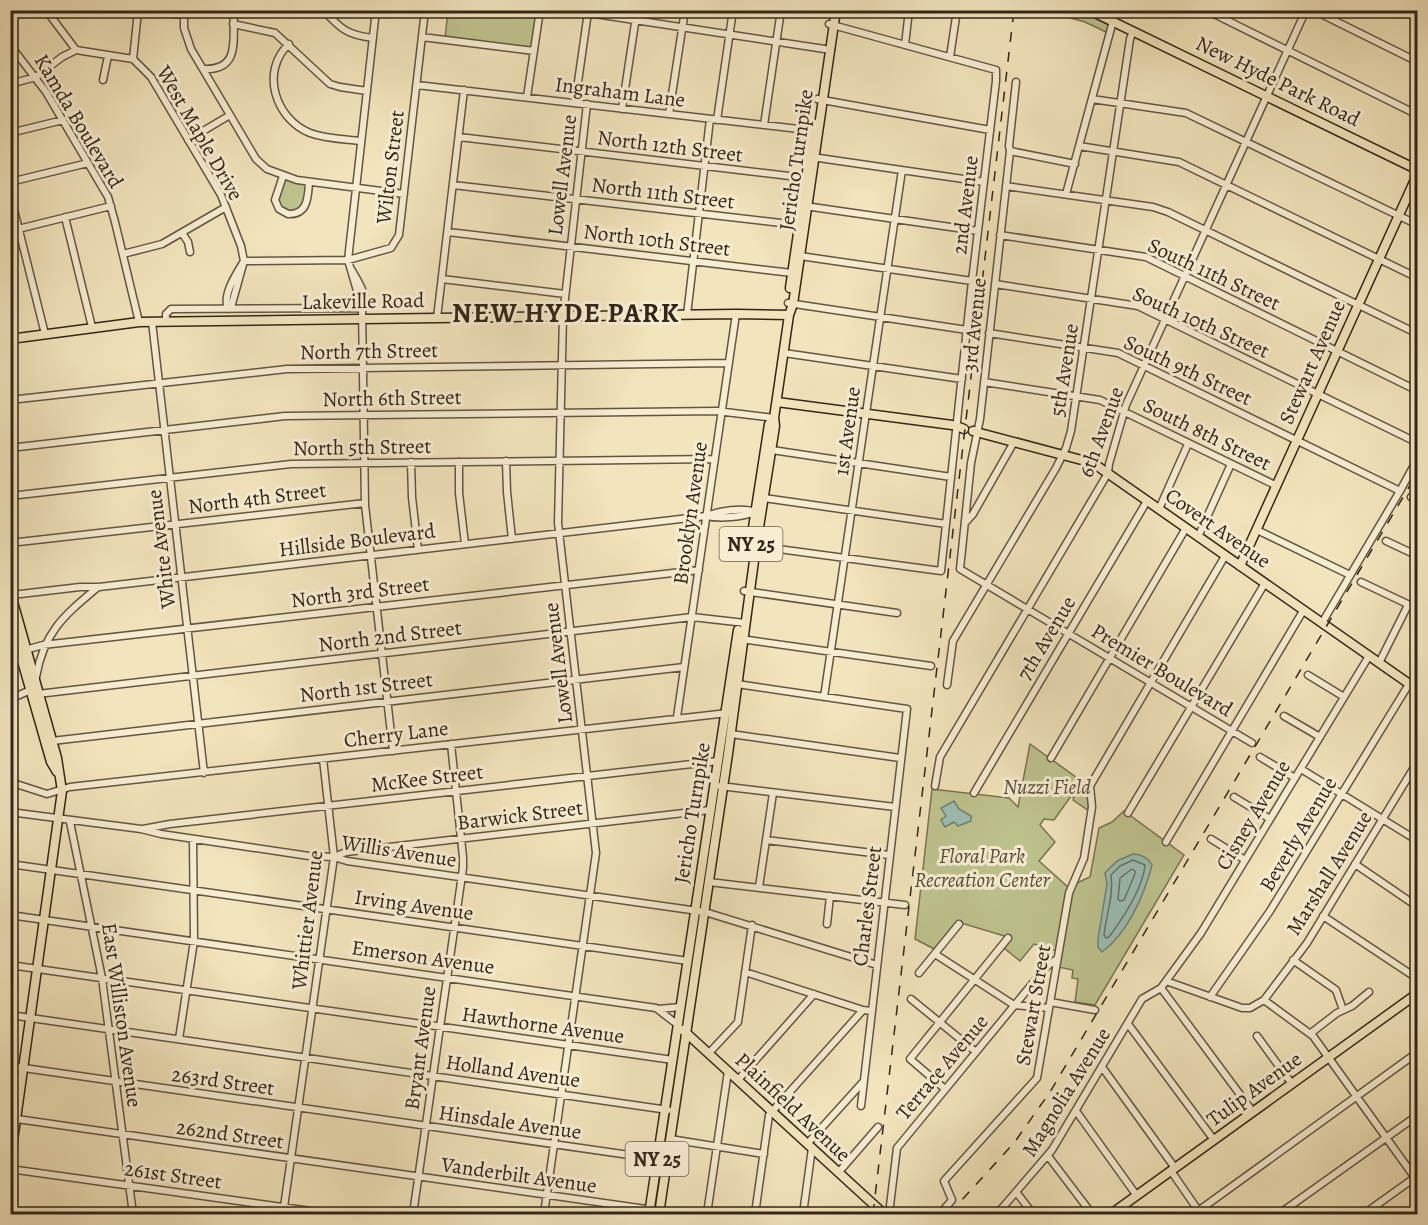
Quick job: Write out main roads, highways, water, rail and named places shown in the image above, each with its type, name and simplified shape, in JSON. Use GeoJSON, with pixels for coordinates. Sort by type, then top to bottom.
{"type":"FeatureCollection","features":[{"type":"Feature","properties":{"kind":"main road","name":"Jericho Turnpike"},"geometry":{"type":"LineString","coordinates":[[761,498],[772,450],[798,225],[809,194],[831,10]]}},
{"type":"Feature","properties":{"kind":"main road","name":"Jericho Turnpike"},"geometry":{"type":"LineString","coordinates":[[831,25],[836,10]]}},
{"type":"Feature","properties":{"kind":"main road","name":"New Hyde Park Road"},"geometry":{"type":"LineString","coordinates":[[1089,10],[1418,172]]}},
{"type":"Feature","properties":{"kind":"main road","name":"Jericho Turnpike"},"geometry":{"type":"LineString","coordinates":[[790,304],[800,256],[806,178],[812,156]]}},
{"type":"Feature","properties":{"kind":"main road","name":"Stewart Avenue"},"geometry":{"type":"LineString","coordinates":[[1240,566],[1418,172]]}},
{"type":"Feature","properties":{"kind":"main road"},"geometry":{"type":"LineString","coordinates":[[806,178],[809,194]]}},
{"type":"Feature","properties":{"kind":"main road","name":"Lakeville Road"},"geometry":{"type":"LineString","coordinates":[[10,339],[139,322],[789,315]]}},
{"type":"Feature","properties":{"kind":"main road"},"geometry":{"type":"LineString","coordinates":[[777,402],[967,429],[1023,440],[1047,449]]}},
{"type":"Feature","properties":{"kind":"main road","name":"Jericho Turnpike"},"geometry":{"type":"LineString","coordinates":[[659,1213],[731,734],[730,713],[761,498],[769,424],[774,418]]}},
{"type":"Feature","properties":{"kind":"main road","name":"Covert Avenue"},"geometry":{"type":"LineString","coordinates":[[967,429],[1090,461],[1418,690]]}},
{"type":"Feature","properties":{"kind":"main road","name":"Jericho Turnpike"},"geometry":{"type":"LineString","coordinates":[[747,591],[756,546],[759,512]]}},
{"type":"Feature","properties":{"kind":"main road"},"geometry":{"type":"LineString","coordinates":[[11,593],[51,762],[58,772]]}},
{"type":"Feature","properties":{"kind":"main road"},"geometry":{"type":"LineString","coordinates":[[10,619],[52,741],[62,790],[39,969],[14,1119],[10,1162]]}},
{"type":"Feature","properties":{"kind":"main road","name":"Jericho Turnpike"},"geometry":{"type":"LineString","coordinates":[[649,1212],[709,814],[718,762],[737,684],[740,639]]}},
{"type":"Feature","properties":{"kind":"main road"},"geometry":{"type":"LineString","coordinates":[[709,814],[707,864],[711,866]]}},
{"type":"Feature","properties":{"kind":"main road","name":"Tulip Avenue"},"geometry":{"type":"LineString","coordinates":[[1111,1215],[1418,993]]}},
{"type":"Feature","properties":{"kind":"main road","name":"Plainfield Avenue"},"geometry":{"type":"LineString","coordinates":[[678,1025],[884,1215]]}},
{"type":"Feature","properties":{"kind":"water"},"geometry":{"type":"Polygon","coordinates":[[[954,801],[959,809],[971,816],[971,821],[958,826],[954,822],[945,827],[941,820],[946,816],[941,808],[954,801]]]}},
{"type":"Feature","properties":{"kind":"water"},"geometry":{"type":"Polygon","coordinates":[[[1133,854],[1146,858],[1152,865],[1149,877],[1134,913],[1120,935],[1102,952],[1098,947],[1098,939],[1107,884],[1105,873],[1117,861],[1133,854]]]}},
{"type":"Feature","properties":{"kind":"railway"},"geometry":{"type":"LineString","coordinates":[[873,1214],[1014,10]]}},
{"type":"Feature","properties":{"kind":"railway"},"geometry":{"type":"LineString","coordinates":[[949,1214],[1014,1143],[1050,1092],[1418,472]]}},
{"type":"Feature","properties":{"kind":"district","name":"NEW HYDE PARK"},"geometry":{"type":"Point","coordinates":[566,313]}},
{"type":"Feature","properties":{"kind":"park label","name":"Nuzzi Field"},"geometry":{"type":"Point","coordinates":[1047,787]}},
{"type":"Feature","properties":{"kind":"park label","name":"Floral Park Recreation Center"},"geometry":{"type":"Point","coordinates":[982,868]}}]}
